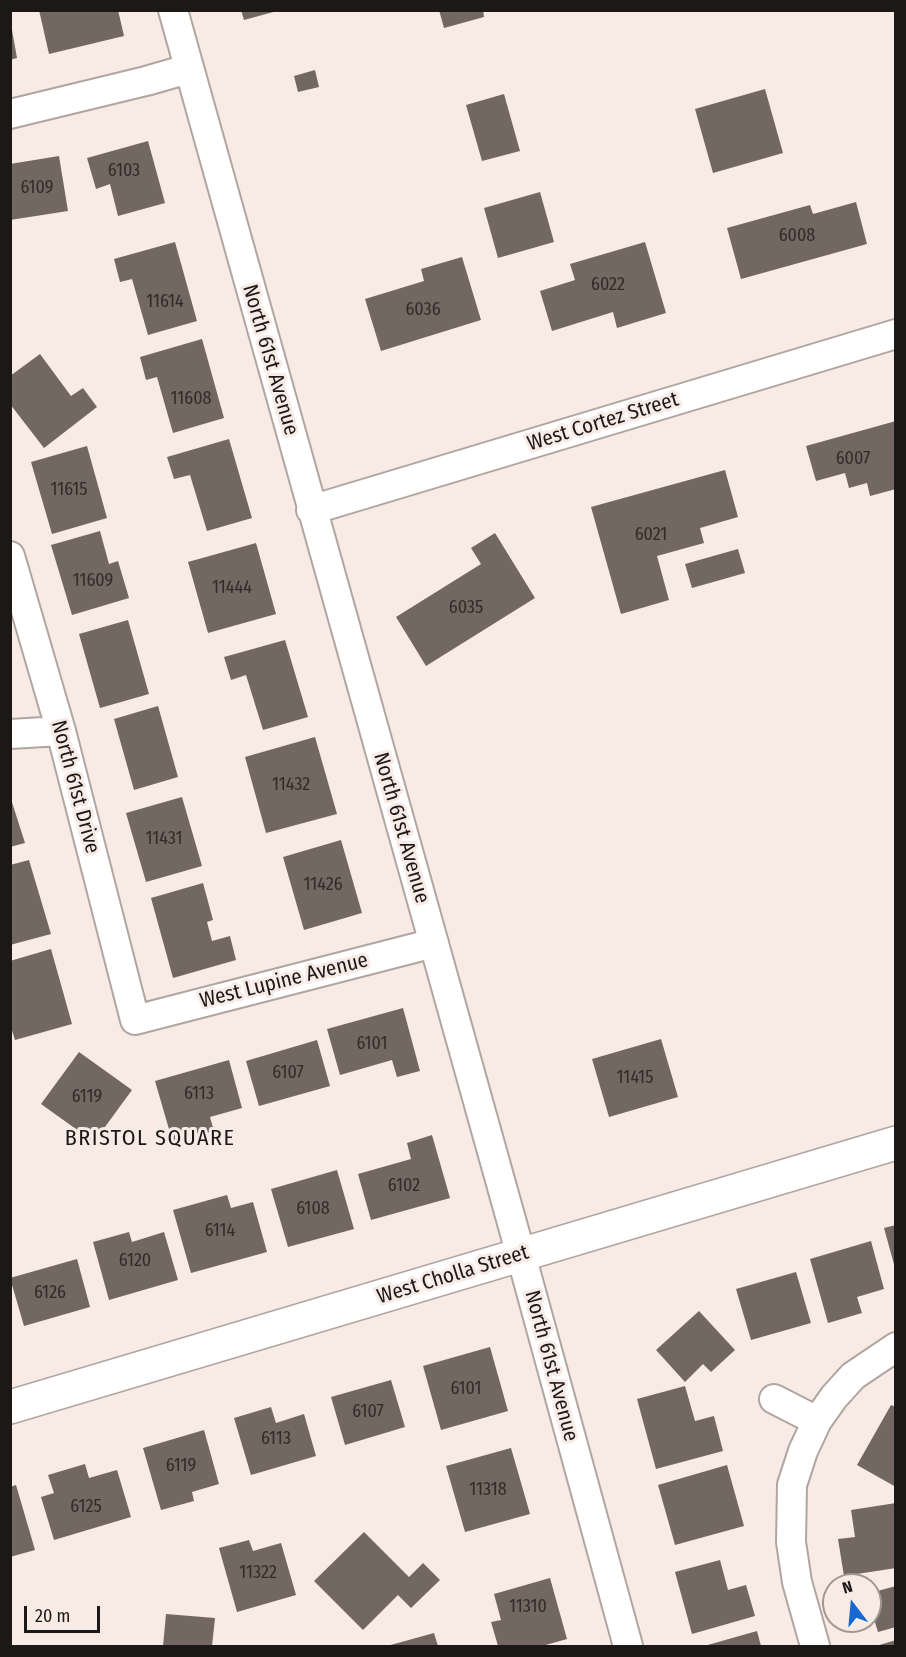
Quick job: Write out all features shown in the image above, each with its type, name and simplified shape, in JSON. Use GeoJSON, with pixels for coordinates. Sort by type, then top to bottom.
{"type":"FeatureCollection","features":[{"type":"Feature","properties":{"kind":"street","name":"North 61st Avenue"},"geometry":{"type":"LineString","coordinates":[[173,10],[311,510],[521,1254],[628,1647]]}},
{"type":"Feature","properties":{"kind":"street"},"geometry":{"type":"LineString","coordinates":[[10,114],[189,69]]}},
{"type":"Feature","properties":{"kind":"street","name":"West Cortez Street"},"geometry":{"type":"LineString","coordinates":[[311,510],[896,334]]}},
{"type":"Feature","properties":{"kind":"street","name":"North 61st Drive"},"geometry":{"type":"LineString","coordinates":[[10,556],[61,731],[135,1020]]}},
{"type":"Feature","properties":{"kind":"street"},"geometry":{"type":"LineString","coordinates":[[10,734],[61,731]]}},
{"type":"Feature","properties":{"kind":"street","name":"West Lupine Avenue"},"geometry":{"type":"LineString","coordinates":[[135,1020],[434,943]]}},
{"type":"Feature","properties":{"kind":"street","name":"West Cholla Street"},"geometry":{"type":"LineString","coordinates":[[10,1407],[896,1143]]}},
{"type":"Feature","properties":{"kind":"street"},"geometry":{"type":"LineString","coordinates":[[815,1647],[797,1582],[791,1542],[792,1485],[803,1451],[817,1421],[834,1397],[853,1376],[896,1347]]}},
{"type":"Feature","properties":{"kind":"street"},"geometry":{"type":"LineString","coordinates":[[774,1399],[817,1421]]}},
{"type":"Feature","properties":{"kind":"building"},"geometry":{"type":"Polygon","coordinates":[[[39,10],[118,10],[124,36],[49,54],[39,10]]]}},
{"type":"Feature","properties":{"kind":"building"},"geometry":{"type":"Polygon","coordinates":[[[241,10],[277,10],[277,11],[244,20],[241,10]]]}},
{"type":"Feature","properties":{"kind":"building"},"geometry":{"type":"Polygon","coordinates":[[[439,10],[483,10],[484,17],[444,28],[439,10]]]}},
{"type":"Feature","properties":{"kind":"building"},"geometry":{"type":"Polygon","coordinates":[[[12,30],[17,58],[10,60],[10,31],[12,30]]]}},
{"type":"Feature","properties":{"kind":"building"},"geometry":{"type":"Polygon","coordinates":[[[315,70],[319,87],[298,92],[294,76],[315,70]]]}},
{"type":"Feature","properties":{"kind":"building"},"geometry":{"type":"Polygon","coordinates":[[[765,89],[783,153],[713,173],[695,109],[765,89]]]}},
{"type":"Feature","properties":{"kind":"building"},"geometry":{"type":"Polygon","coordinates":[[[504,94],[520,151],[482,161],[466,105],[504,94]]]}},
{"type":"Feature","properties":{"kind":"building"},"geometry":{"type":"Polygon","coordinates":[[[148,141],[165,203],[118,216],[110,184],[96,189],[87,158],[148,141]]]}},
{"type":"Feature","properties":{"kind":"building"},"geometry":{"type":"Polygon","coordinates":[[[59,156],[68,211],[10,220],[10,164],[59,156]]]}},
{"type":"Feature","properties":{"kind":"building"},"geometry":{"type":"Polygon","coordinates":[[[540,192],[554,242],[498,258],[484,208],[540,192]]]}},
{"type":"Feature","properties":{"kind":"building"},"geometry":{"type":"Polygon","coordinates":[[[856,202],[867,244],[741,279],[727,228],[810,205],[813,214],[856,202]]]}},
{"type":"Feature","properties":{"kind":"building"},"geometry":{"type":"Polygon","coordinates":[[[175,242],[197,321],[148,335],[132,279],[120,282],[114,259],[175,242]]]}},
{"type":"Feature","properties":{"kind":"building"},"geometry":{"type":"Polygon","coordinates":[[[645,242],[666,313],[617,328],[613,312],[552,331],[540,291],[575,280],[570,264],[645,242]]]}},
{"type":"Feature","properties":{"kind":"building"},"geometry":{"type":"Polygon","coordinates":[[[462,257],[481,320],[381,351],[365,299],[424,281],[421,269],[462,257]]]}},
{"type":"Feature","properties":{"kind":"building"},"geometry":{"type":"Polygon","coordinates":[[[202,339],[224,418],[173,433],[157,377],[146,380],[140,357],[202,339]]]}},
{"type":"Feature","properties":{"kind":"building"},"geometry":{"type":"Polygon","coordinates":[[[40,354],[71,396],[83,388],[97,407],[44,448],[10,404],[10,376],[40,354]]]}},
{"type":"Feature","properties":{"kind":"building"},"geometry":{"type":"Polygon","coordinates":[[[896,421],[896,489],[870,496],[867,483],[849,488],[845,473],[816,481],[806,446],[896,421]]]}},
{"type":"Feature","properties":{"kind":"building"},"geometry":{"type":"Polygon","coordinates":[[[229,439],[252,518],[207,531],[190,475],[174,479],[167,457],[229,439]]]}},
{"type":"Feature","properties":{"kind":"building"},"geometry":{"type":"Polygon","coordinates":[[[87,446],[107,518],[52,534],[31,462],[87,446]]]}},
{"type":"Feature","properties":{"kind":"building"},"geometry":{"type":"Polygon","coordinates":[[[725,470],[738,517],[700,528],[704,543],[657,556],[669,600],[621,614],[591,507],[725,470]]]}},
{"type":"Feature","properties":{"kind":"building"},"geometry":{"type":"Polygon","coordinates":[[[100,531],[109,564],[118,561],[129,598],[72,615],[51,545],[100,531]]]}},
{"type":"Feature","properties":{"kind":"building"},"geometry":{"type":"Polygon","coordinates":[[[495,533],[535,598],[426,666],[396,617],[481,564],[471,548],[495,533]]]}},
{"type":"Feature","properties":{"kind":"building"},"geometry":{"type":"Polygon","coordinates":[[[256,543],[276,614],[208,633],[188,562],[256,543]]]}},
{"type":"Feature","properties":{"kind":"building"},"geometry":{"type":"Polygon","coordinates":[[[738,549],[745,573],[692,588],[685,564],[738,549]]]}},
{"type":"Feature","properties":{"kind":"building"},"geometry":{"type":"Polygon","coordinates":[[[128,620],[149,694],[100,708],[79,634],[128,620]]]}},
{"type":"Feature","properties":{"kind":"building"},"geometry":{"type":"Polygon","coordinates":[[[285,640],[308,717],[263,730],[246,675],[231,680],[224,657],[285,640]]]}},
{"type":"Feature","properties":{"kind":"building"},"geometry":{"type":"Polygon","coordinates":[[[158,706],[178,777],[134,790],[114,719],[158,706]]]}},
{"type":"Feature","properties":{"kind":"building"},"geometry":{"type":"Polygon","coordinates":[[[315,737],[337,814],[266,833],[245,757],[315,737]]]}},
{"type":"Feature","properties":{"kind":"building"},"geometry":{"type":"Polygon","coordinates":[[[10,796],[25,843],[10,847],[10,796]]]}},
{"type":"Feature","properties":{"kind":"building"},"geometry":{"type":"Polygon","coordinates":[[[182,797],[202,866],[146,882],[126,813],[182,797]]]}},
{"type":"Feature","properties":{"kind":"building"},"geometry":{"type":"Polygon","coordinates":[[[341,840],[362,913],[304,930],[283,857],[341,840]]]}},
{"type":"Feature","properties":{"kind":"building"},"geometry":{"type":"Polygon","coordinates":[[[29,860],[51,934],[10,945],[10,865],[29,860]]]}},
{"type":"Feature","properties":{"kind":"building"},"geometry":{"type":"Polygon","coordinates":[[[203,883],[213,920],[207,922],[212,941],[230,936],[236,960],[173,978],[151,898],[203,883]]]}},
{"type":"Feature","properties":{"kind":"building"},"geometry":{"type":"Polygon","coordinates":[[[51,949],[72,1024],[15,1040],[10,1024],[10,961],[51,949]]]}},
{"type":"Feature","properties":{"kind":"building"},"geometry":{"type":"Polygon","coordinates":[[[403,1008],[420,1071],[397,1077],[392,1060],[340,1075],[327,1029],[403,1008]]]}},
{"type":"Feature","properties":{"kind":"building"},"geometry":{"type":"Polygon","coordinates":[[[661,1039],[678,1097],[609,1117],[592,1059],[661,1039]]]}},
{"type":"Feature","properties":{"kind":"building"},"geometry":{"type":"Polygon","coordinates":[[[317,1040],[330,1086],[259,1106],[246,1061],[317,1040]]]}},
{"type":"Feature","properties":{"kind":"building"},"geometry":{"type":"Polygon","coordinates":[[[79,1052],[132,1090],[94,1142],[41,1104],[79,1052]]]}},
{"type":"Feature","properties":{"kind":"building"},"geometry":{"type":"Polygon","coordinates":[[[229,1060],[242,1108],[210,1117],[214,1131],[173,1143],[155,1081],[229,1060]]]}},
{"type":"Feature","properties":{"kind":"building"},"geometry":{"type":"Polygon","coordinates":[[[432,1135],[450,1198],[371,1220],[358,1174],[411,1159],[407,1143],[432,1135]]]}},
{"type":"Feature","properties":{"kind":"building"},"geometry":{"type":"Polygon","coordinates":[[[337,1170],[354,1229],[288,1247],[271,1189],[337,1170]]]}},
{"type":"Feature","properties":{"kind":"building"},"geometry":{"type":"Polygon","coordinates":[[[227,1195],[231,1208],[253,1202],[267,1252],[191,1273],[173,1210],[227,1195]]]}},
{"type":"Feature","properties":{"kind":"building"},"geometry":{"type":"Polygon","coordinates":[[[896,1225],[896,1268],[895,1268],[884,1228],[896,1225]]]}},
{"type":"Feature","properties":{"kind":"building"},"geometry":{"type":"Polygon","coordinates":[[[129,1232],[132,1242],[164,1232],[178,1280],[109,1300],[93,1242],[129,1232]]]}},
{"type":"Feature","properties":{"kind":"building"},"geometry":{"type":"Polygon","coordinates":[[[871,1241],[884,1289],[857,1297],[862,1313],[828,1323],[810,1259],[871,1241]]]}},
{"type":"Feature","properties":{"kind":"building"},"geometry":{"type":"Polygon","coordinates":[[[77,1259],[90,1307],[24,1326],[10,1278],[77,1259]]]}},
{"type":"Feature","properties":{"kind":"building"},"geometry":{"type":"Polygon","coordinates":[[[796,1272],[811,1323],[751,1340],[736,1289],[796,1272]]]}},
{"type":"Feature","properties":{"kind":"building"},"geometry":{"type":"Polygon","coordinates":[[[699,1311],[735,1350],[711,1372],[703,1364],[685,1382],[656,1350],[699,1311]]]}},
{"type":"Feature","properties":{"kind":"building"},"geometry":{"type":"Polygon","coordinates":[[[490,1347],[508,1411],[441,1430],[423,1366],[490,1347]]]}},
{"type":"Feature","properties":{"kind":"building"},"geometry":{"type":"Polygon","coordinates":[[[391,1380],[405,1427],[345,1445],[331,1397],[391,1380]]]}},
{"type":"Feature","properties":{"kind":"building"},"geometry":{"type":"Polygon","coordinates":[[[685,1386],[695,1421],[714,1416],[723,1451],[656,1469],[637,1399],[685,1386]]]}},
{"type":"Feature","properties":{"kind":"building"},"geometry":{"type":"Polygon","coordinates":[[[891,1405],[896,1407],[896,1487],[857,1465],[891,1405]]]}},
{"type":"Feature","properties":{"kind":"building"},"geometry":{"type":"Polygon","coordinates":[[[271,1407],[276,1423],[304,1414],[316,1456],[251,1475],[234,1418],[271,1407]]]}},
{"type":"Feature","properties":{"kind":"building"},"geometry":{"type":"Polygon","coordinates":[[[204,1430],[219,1484],[192,1492],[194,1501],[161,1510],[143,1448],[204,1430]]]}},
{"type":"Feature","properties":{"kind":"building"},"geometry":{"type":"Polygon","coordinates":[[[511,1448],[530,1514],[465,1532],[446,1466],[511,1448]]]}},
{"type":"Feature","properties":{"kind":"building"},"geometry":{"type":"Polygon","coordinates":[[[85,1464],[89,1478],[117,1470],[131,1517],[54,1540],[41,1497],[54,1493],[48,1475],[85,1464]]]}},
{"type":"Feature","properties":{"kind":"building"},"geometry":{"type":"Polygon","coordinates":[[[727,1465],[744,1526],[675,1545],[658,1485],[727,1465]]]}},
{"type":"Feature","properties":{"kind":"building"},"geometry":{"type":"Polygon","coordinates":[[[16,1485],[35,1550],[10,1557],[10,1487],[16,1485]]]}},
{"type":"Feature","properties":{"kind":"building"},"geometry":{"type":"Polygon","coordinates":[[[896,1503],[896,1568],[864,1573],[844,1573],[838,1539],[855,1537],[851,1510],[896,1503]]]}},
{"type":"Feature","properties":{"kind":"building"},"geometry":{"type":"Polygon","coordinates":[[[364,1532],[409,1577],[423,1563],[440,1580],[411,1608],[398,1595],[363,1630],[314,1581],[364,1532]]]}},
{"type":"Feature","properties":{"kind":"building"},"geometry":{"type":"Polygon","coordinates":[[[249,1540],[253,1551],[281,1543],[296,1595],[237,1612],[219,1548],[249,1540]]]}},
{"type":"Feature","properties":{"kind":"building"},"geometry":{"type":"Polygon","coordinates":[[[720,1560],[728,1590],[746,1585],[755,1616],[692,1634],[675,1572],[720,1560]]]}},
{"type":"Feature","properties":{"kind":"building"},"geometry":{"type":"Polygon","coordinates":[[[550,1578],[567,1639],[542,1646],[498,1646],[491,1622],[501,1620],[494,1594],[550,1578]]]}},
{"type":"Feature","properties":{"kind":"building"},"geometry":{"type":"Polygon","coordinates":[[[896,1586],[896,1627],[882,1631],[882,1590],[896,1586]]]}},
{"type":"Feature","properties":{"kind":"building"},"geometry":{"type":"Polygon","coordinates":[[[166,1614],[215,1618],[212,1646],[163,1646],[166,1614]]]}},
{"type":"Feature","properties":{"kind":"building"},"geometry":{"type":"Polygon","coordinates":[[[757,1631],[761,1646],[704,1646],[757,1631]]]}},
{"type":"Feature","properties":{"kind":"building"},"geometry":{"type":"Polygon","coordinates":[[[434,1633],[438,1646],[387,1646],[434,1633]]]}},
{"type":"Feature","properties":{"kind":"building"},"geometry":{"type":"Polygon","coordinates":[[[896,1640],[896,1646],[876,1646],[896,1640]]]}},
{"type":"Feature","properties":{"kind":"district","name":"BRISTOL SQUARE"},"geometry":{"type":"Point","coordinates":[150,1139]}}]}
